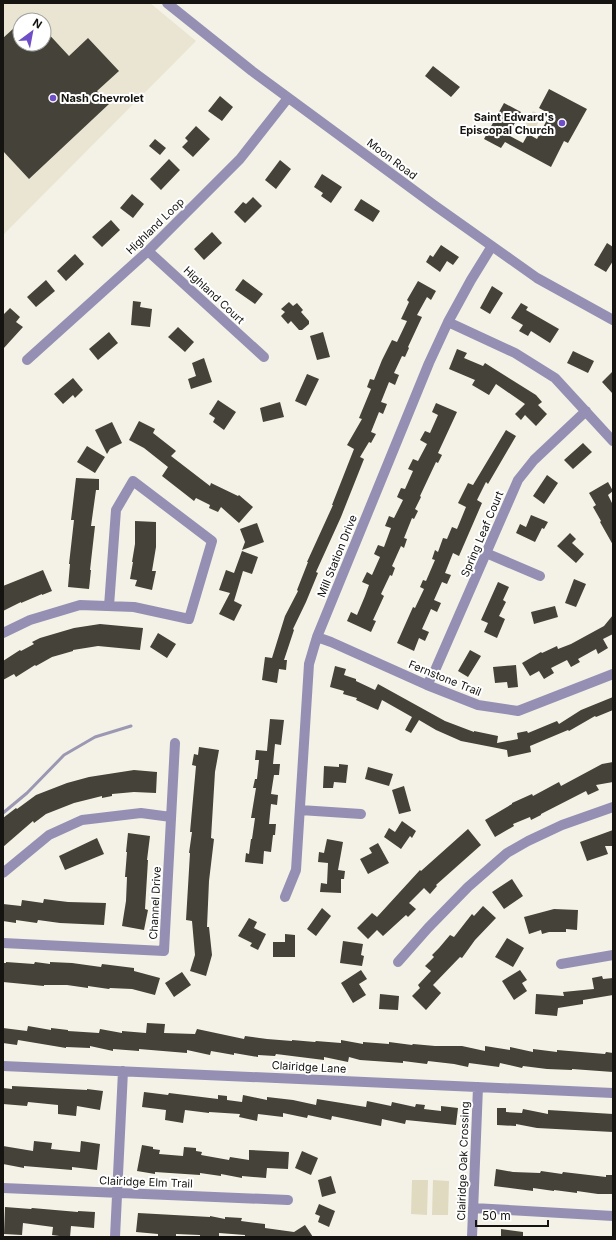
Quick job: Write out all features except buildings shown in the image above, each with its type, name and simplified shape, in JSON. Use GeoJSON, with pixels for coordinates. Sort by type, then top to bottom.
{"type":"FeatureCollection","features":[{"type":"Feature","properties":{"kind":"street","name":"Moon Road"},"geometry":{"type":"LineString","coordinates":[[167,3],[288,98],[537,278],[613,320]]}},
{"type":"Feature","properties":{"kind":"street","name":"Highland Loop"},"geometry":{"type":"LineString","coordinates":[[26,360],[148,251],[240,159],[288,98]]}},
{"type":"Feature","properties":{"kind":"street","name":"Mill Station Drive"},"geometry":{"type":"LineString","coordinates":[[285,897],[296,870],[309,664],[317,637],[429,363],[448,322],[492,246]]}},
{"type":"Feature","properties":{"kind":"street","name":"Highland Court"},"geometry":{"type":"LineString","coordinates":[[148,251],[264,357]]}},
{"type":"Feature","properties":{"kind":"street"},"geometry":{"type":"LineString","coordinates":[[448,322],[515,353],[555,378],[613,441]]}},
{"type":"Feature","properties":{"kind":"street","name":"Spring Leaf Court"},"geometry":{"type":"LineString","coordinates":[[427,685],[436,668],[518,480],[534,460],[586,411]]}},
{"type":"Feature","properties":{"kind":"street"},"geometry":{"type":"LineString","coordinates":[[3,633],[30,620],[80,605],[134,607],[189,619],[212,541],[133,481],[116,510],[109,606]]}},
{"type":"Feature","properties":{"kind":"street"},"geometry":{"type":"LineString","coordinates":[[486,553],[540,576]]}},
{"type":"Feature","properties":{"kind":"street","name":"Fernstone Trail"},"geometry":{"type":"LineString","coordinates":[[317,637],[427,685],[478,705],[518,711],[613,674]]}},
{"type":"Feature","properties":{"kind":"street","name":"Channel Drive"},"geometry":{"type":"LineString","coordinates":[[3,943],[164,951],[176,743]]}},
{"type":"Feature","properties":{"kind":"street"},"geometry":{"type":"LineString","coordinates":[[398,962],[428,928],[468,887],[507,853],[562,825],[613,807]]}},
{"type":"Feature","properties":{"kind":"street"},"geometry":{"type":"LineString","coordinates":[[300,810],[361,814]]}},
{"type":"Feature","properties":{"kind":"street"},"geometry":{"type":"LineString","coordinates":[[3,873],[49,835],[82,820],[140,813],[171,817]]}},
{"type":"Feature","properties":{"kind":"street"},"geometry":{"type":"LineString","coordinates":[[561,964],[613,954]]}},
{"type":"Feature","properties":{"kind":"street","name":"Clairidge Lane"},"geometry":{"type":"LineString","coordinates":[[3,1066],[613,1093]]}},
{"type":"Feature","properties":{"kind":"street"},"geometry":{"type":"LineString","coordinates":[[115,1237],[123,1071]]}},
{"type":"Feature","properties":{"kind":"street","name":"Clairidge Oak Crossing"},"geometry":{"type":"LineString","coordinates":[[472,1237],[478,1087]]}},
{"type":"Feature","properties":{"kind":"street","name":"Clairidge Elm Trail"},"geometry":{"type":"LineString","coordinates":[[3,1188],[288,1200]]}},
{"type":"Feature","properties":{"kind":"street"},"geometry":{"type":"LineString","coordinates":[[473,1208],[613,1216]]}},
{"type":"Feature","properties":{"kind":"shaded area"},"geometry":{"type":"Polygon","coordinates":[[[3,3],[150,3],[196,41],[3,235],[3,3]]]}},
{"type":"Feature","properties":{"kind":"shaded area"},"geometry":{"type":"Polygon","coordinates":[[[533,111],[542,116],[533,132],[524,127],[533,111]]]}},
{"type":"Feature","properties":{"kind":"shaded area"},"geometry":{"type":"Polygon","coordinates":[[[412,1180],[428,1180],[427,1215],[411,1214],[412,1180]]]}},
{"type":"Feature","properties":{"kind":"shaded area"},"geometry":{"type":"Polygon","coordinates":[[[433,1180],[449,1181],[448,1215],[432,1215],[433,1180]]]}},
{"type":"Feature","properties":{"kind":"waterway"},"geometry":{"type":"LineString","coordinates":[[3,813],[27,793],[64,755],[95,737],[131,726]]}},
{"type":"Feature","properties":{"kind":"place","name":"Nash Chevrolet"},"geometry":{"type":"Point","coordinates":[53,98]}},
{"type":"Feature","properties":{"kind":"place","name":"Saint Edward's Episcopal Church"},"geometry":{"type":"Point","coordinates":[562,123]}}]}
